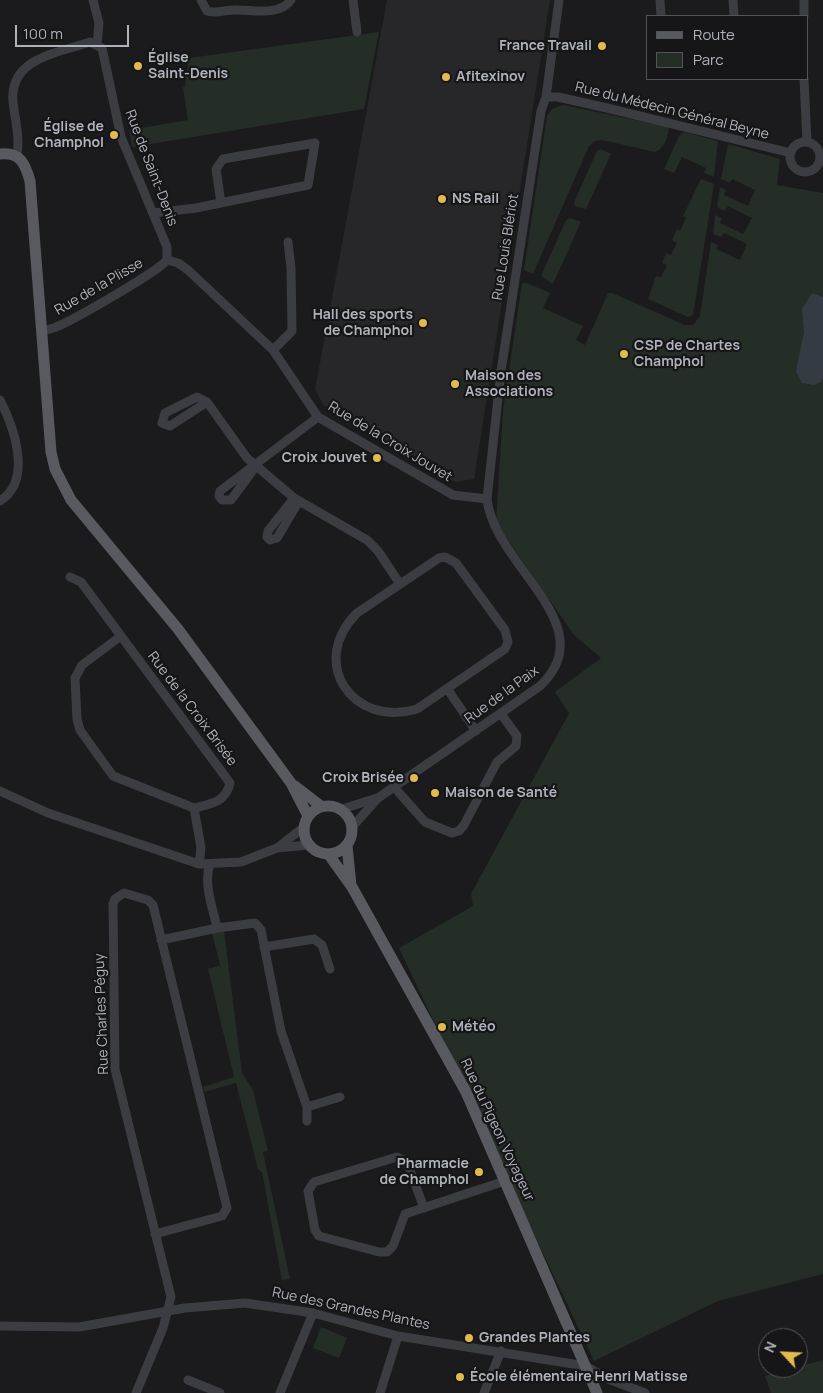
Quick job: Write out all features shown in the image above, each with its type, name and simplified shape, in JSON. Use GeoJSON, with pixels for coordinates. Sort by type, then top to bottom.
{"type":"FeatureCollection","features":[{"type":"Feature","properties":{"kind":"main road"},"geometry":{"type":"LineString","coordinates":[[2,153],[18,155],[27,169],[30,181],[51,452],[61,483],[71,500],[178,629],[291,783],[306,822],[305,837],[309,846],[318,852],[329,854],[339,852],[347,846],[352,837],[353,826],[349,816],[342,809],[332,805],[321,806],[306,822]]}},
{"type":"Feature","properties":{"kind":"main road"},"geometry":{"type":"LineString","coordinates":[[291,783],[321,806]]}},
{"type":"Feature","properties":{"kind":"main road","name":"Rue du Pigeon Voyageur"},"geometry":{"type":"LineString","coordinates":[[347,846],[352,887]]}},
{"type":"Feature","properties":{"kind":"main road","name":"Rue du Pigeon Voyageur"},"geometry":{"type":"LineString","coordinates":[[329,854],[352,887],[466,1092],[598,1393]]}},
{"type":"Feature","properties":{"kind":"street","name":"Rue de Saint-Denis"},"geometry":{"type":"LineString","coordinates":[[93,0],[99,23],[97,44],[102,48],[121,137],[167,246],[167,260]]}},
{"type":"Feature","properties":{"kind":"street"},"geometry":{"type":"LineString","coordinates":[[201,0],[207,11],[214,13],[233,10],[273,10],[285,6],[291,0]]}},
{"type":"Feature","properties":{"kind":"street"},"geometry":{"type":"LineString","coordinates":[[353,0],[357,32]]}},
{"type":"Feature","properties":{"kind":"street","name":"Rue Louis Blériot"},"geometry":{"type":"LineString","coordinates":[[487,499],[501,371],[540,120],[546,97],[559,0]]}},
{"type":"Feature","properties":{"kind":"street"},"geometry":{"type":"LineString","coordinates":[[660,0],[661,15]]}},
{"type":"Feature","properties":{"kind":"street"},"geometry":{"type":"LineString","coordinates":[[733,0],[734,15]]}},
{"type":"Feature","properties":{"kind":"street"},"geometry":{"type":"LineString","coordinates":[[804,0],[804,15]]}},
{"type":"Feature","properties":{"kind":"street"},"geometry":{"type":"LineString","coordinates":[[18,155],[19,137],[13,90],[16,79],[23,69],[34,60],[90,42],[97,44]]}},
{"type":"Feature","properties":{"kind":"street"},"geometry":{"type":"LineString","coordinates":[[804,80],[807,142],[819,151],[821,161],[813,169],[802,171],[793,165],[791,153],[795,146],[807,142]]}},
{"type":"Feature","properties":{"kind":"street","name":"Rue du Médecin Général Beyne"},"geometry":{"type":"LineString","coordinates":[[546,97],[558,97],[607,108],[791,153]]}},
{"type":"Feature","properties":{"kind":"street"},"geometry":{"type":"LineString","coordinates":[[154,213],[221,203],[308,185],[315,143],[223,159],[216,169],[221,203]]}},
{"type":"Feature","properties":{"kind":"street"},"geometry":{"type":"LineString","coordinates":[[273,350],[288,338],[294,323],[288,242]]}},
{"type":"Feature","properties":{"kind":"street","name":"Rue de la Croix Jouvet"},"geometry":{"type":"LineString","coordinates":[[167,260],[178,263],[188,270],[273,350],[318,417],[453,495],[487,499]]}},
{"type":"Feature","properties":{"kind":"street","name":"Rue de la Plisse"},"geometry":{"type":"LineString","coordinates":[[41,331],[57,327],[74,318],[153,272],[167,260]]}},
{"type":"Feature","properties":{"kind":"street"},"geometry":{"type":"LineString","coordinates":[[207,402],[170,426],[162,423],[165,413],[197,397],[207,402],[247,458],[297,499],[367,540],[378,551],[400,584]]}},
{"type":"Feature","properties":{"kind":"street"},"geometry":{"type":"LineString","coordinates":[[0,400],[9,417],[18,460],[18,476],[13,489],[0,501]]}},
{"type":"Feature","properties":{"kind":"street"},"geometry":{"type":"LineString","coordinates":[[256,466],[318,417]]}},
{"type":"Feature","properties":{"kind":"street","name":"Rue de la Paix"},"geometry":{"type":"LineString","coordinates":[[353,826],[378,798],[501,714],[549,678],[556,668],[562,642],[553,613],[492,524],[487,499]]}},
{"type":"Feature","properties":{"kind":"street"},"geometry":{"type":"LineString","coordinates":[[438,558],[451,558],[505,630],[508,642],[505,649],[448,690],[417,709],[402,714],[382,713],[366,707],[352,697],[337,671],[336,652],[339,637],[347,623],[357,613],[400,584],[438,558]]}},
{"type":"Feature","properties":{"kind":"street","name":"Rue de la Croix Brisée"},"geometry":{"type":"LineString","coordinates":[[70,577],[81,582],[230,783],[228,793],[217,802],[194,808]]}},
{"type":"Feature","properties":{"kind":"street"},"geometry":{"type":"LineString","coordinates":[[121,636],[82,665],[75,678],[77,719],[80,730],[113,776],[194,808],[201,848],[198,864]]}},
{"type":"Feature","properties":{"kind":"street"},"geometry":{"type":"LineString","coordinates":[[448,690],[476,731]]}},
{"type":"Feature","properties":{"kind":"street"},"geometry":{"type":"LineString","coordinates":[[394,787],[425,822],[452,833],[459,831],[497,762],[516,746],[517,736],[501,714]]}},
{"type":"Feature","properties":{"kind":"street"},"geometry":{"type":"LineString","coordinates":[[0,791],[48,814],[198,864],[241,862],[277,848],[309,846]]}},
{"type":"Feature","properties":{"kind":"street","name":"Rue de la Paix"},"geometry":{"type":"LineString","coordinates":[[342,809],[378,798]]}},
{"type":"Feature","properties":{"kind":"street"},"geometry":{"type":"LineString","coordinates":[[277,848],[306,822]]}},
{"type":"Feature","properties":{"kind":"street"},"geometry":{"type":"LineString","coordinates":[[210,864],[207,874],[217,928]]}},
{"type":"Feature","properties":{"kind":"street","name":"Rue Charles Péguy"},"geometry":{"type":"LineString","coordinates":[[155,1234],[222,1216],[227,1208],[151,902],[124,893],[115,899],[115,1069],[155,1234],[171,1297],[168,1311]]}},
{"type":"Feature","properties":{"kind":"street"},"geometry":{"type":"LineString","coordinates":[[161,940],[217,928],[255,923],[261,930],[281,1031],[307,1107],[307,1121]]}},
{"type":"Feature","properties":{"kind":"street"},"geometry":{"type":"LineString","coordinates":[[264,947],[314,939],[322,944],[330,969]]}},
{"type":"Feature","properties":{"kind":"street"},"geometry":{"type":"LineString","coordinates":[[307,1107],[340,1096]]}},
{"type":"Feature","properties":{"kind":"street"},"geometry":{"type":"LineString","coordinates":[[424,1208],[404,1158],[397,1157],[314,1182],[308,1191],[315,1230],[319,1236],[379,1252],[387,1252],[393,1246],[405,1214],[424,1208],[506,1181]]}},
{"type":"Feature","properties":{"kind":"street","name":"Rue des Grandes Plantes"},"geometry":{"type":"LineString","coordinates":[[0,1326],[79,1327],[168,1311],[245,1303],[313,1313],[398,1336],[586,1366]]}},
{"type":"Feature","properties":{"kind":"street"},"geometry":{"type":"LineString","coordinates":[[136,1393],[168,1311]]}},
{"type":"Feature","properties":{"kind":"street"},"geometry":{"type":"LineString","coordinates":[[280,1393],[313,1313]]}},
{"type":"Feature","properties":{"kind":"street"},"geometry":{"type":"LineString","coordinates":[[380,1393],[398,1336]]}},
{"type":"Feature","properties":{"kind":"street"},"geometry":{"type":"LineString","coordinates":[[484,1393],[501,1351]]}},
{"type":"Feature","properties":{"kind":"street"},"geometry":{"type":"LineString","coordinates":[[586,1366],[608,1379],[645,1393]]}},
{"type":"Feature","properties":{"kind":"street"},"geometry":{"type":"LineString","coordinates":[[188,1380],[220,1393]]}},
{"type":"Feature","properties":{"kind":"shaded area"},"geometry":{"type":"Polygon","coordinates":[[[387,0],[550,0],[474,479],[455,482],[324,406],[315,390],[387,0]]]}},
{"type":"Feature","properties":{"kind":"shaded area"},"geometry":{"type":"Polygon","coordinates":[[[812,293],[823,297],[823,378],[821,382],[814,385],[802,383],[796,371],[804,332],[802,309],[812,293]]]}},
{"type":"Feature","properties":{"kind":"green space"},"geometry":{"type":"Polygon","coordinates":[[[379,32],[364,109],[132,147],[129,130],[188,120],[183,87],[185,86],[189,58],[379,32]]]}},
{"type":"Feature","properties":{"kind":"green space"},"geometry":{"type":"Polygon","coordinates":[[[563,105],[669,127],[669,131],[664,145],[655,152],[602,140],[595,141],[589,146],[533,274],[524,270],[547,116],[552,109],[563,105]]]}},
{"type":"Feature","properties":{"kind":"green space"},"geometry":{"type":"Polygon","coordinates":[[[684,132],[718,141],[714,177],[704,173],[706,168],[682,157],[674,173],[664,169],[679,136],[684,132]]]}},
{"type":"Feature","properties":{"kind":"green space"},"geometry":{"type":"Polygon","coordinates":[[[728,144],[780,159],[777,185],[823,193],[823,1274],[718,1301],[594,1361],[399,948],[473,906],[471,894],[569,713],[555,692],[601,658],[574,635],[496,523],[503,410],[522,283],[527,283],[550,293],[543,308],[583,326],[576,340],[585,345],[608,293],[612,293],[685,325],[693,325],[700,316],[711,242],[718,245],[716,249],[740,260],[747,244],[724,233],[721,237],[713,234],[715,215],[722,218],[720,223],[743,234],[752,218],[728,206],[725,211],[717,207],[720,187],[726,190],[724,195],[748,206],[755,190],[732,179],[730,183],[721,179],[728,144]]]}},
{"type":"Feature","properties":{"kind":"green space"},"geometry":{"type":"Polygon","coordinates":[[[600,149],[611,154],[586,209],[575,206],[574,202],[597,151],[600,149]]]}},
{"type":"Feature","properties":{"kind":"green space"},"geometry":{"type":"Polygon","coordinates":[[[701,179],[714,184],[693,315],[688,317],[648,299],[656,276],[661,277],[667,265],[662,263],[666,253],[671,255],[677,243],[672,240],[677,229],[680,231],[686,218],[683,216],[701,179]]]}},
{"type":"Feature","properties":{"kind":"green space"},"geometry":{"type":"Polygon","coordinates":[[[570,218],[581,222],[553,284],[541,276],[566,220],[570,218]]]}},
{"type":"Feature","properties":{"kind":"green space"},"geometry":{"type":"Polygon","coordinates":[[[224,931],[242,1073],[253,1090],[268,1151],[263,1152],[290,1279],[282,1280],[262,1172],[258,1169],[236,1083],[204,1092],[203,1087],[234,1077],[208,969],[220,965],[212,933],[224,931]]]}},
{"type":"Feature","properties":{"kind":"green space"},"geometry":{"type":"Polygon","coordinates":[[[321,1327],[347,1338],[339,1358],[313,1348],[321,1327]]]}},
{"type":"Feature","properties":{"kind":"green space"},"geometry":{"type":"Polygon","coordinates":[[[823,1360],[823,1393],[771,1393],[766,1378],[808,1378],[808,1364],[823,1360]]]}},
{"type":"Feature","properties":{"kind":"place","name":"France Travail"},"geometry":{"type":"Point","coordinates":[602,46]}},
{"type":"Feature","properties":{"kind":"place","name":"Église Saint-Denis"},"geometry":{"type":"Point","coordinates":[138,66]}},
{"type":"Feature","properties":{"kind":"place","name":"Afitexinov"},"geometry":{"type":"Point","coordinates":[446,77]}},
{"type":"Feature","properties":{"kind":"place","name":"Église de Champhol"},"geometry":{"type":"Point","coordinates":[114,135]}},
{"type":"Feature","properties":{"kind":"place","name":"NS Rail"},"geometry":{"type":"Point","coordinates":[442,199]}},
{"type":"Feature","properties":{"kind":"place","name":"Hall des sports de Champhol"},"geometry":{"type":"Point","coordinates":[423,323]}},
{"type":"Feature","properties":{"kind":"place","name":"CSP de Chartes Champhol"},"geometry":{"type":"Point","coordinates":[624,354]}},
{"type":"Feature","properties":{"kind":"place","name":"Maison des Associations"},"geometry":{"type":"Point","coordinates":[455,384]}},
{"type":"Feature","properties":{"kind":"place","name":"Croix Jouvet"},"geometry":{"type":"Point","coordinates":[377,458]}},
{"type":"Feature","properties":{"kind":"place","name":"Croix Brisée"},"geometry":{"type":"Point","coordinates":[414,778]}},
{"type":"Feature","properties":{"kind":"place","name":"Maison de Santé"},"geometry":{"type":"Point","coordinates":[435,793]}},
{"type":"Feature","properties":{"kind":"place","name":"Météo"},"geometry":{"type":"Point","coordinates":[442,1027]}},
{"type":"Feature","properties":{"kind":"place","name":"Pharmacie de Champhol"},"geometry":{"type":"Point","coordinates":[479,1172]}},
{"type":"Feature","properties":{"kind":"place","name":"Grandes Plantes"},"geometry":{"type":"Point","coordinates":[469,1338]}},
{"type":"Feature","properties":{"kind":"place","name":"École élémentaire Henri Matisse"},"geometry":{"type":"Point","coordinates":[460,1377]}}]}
